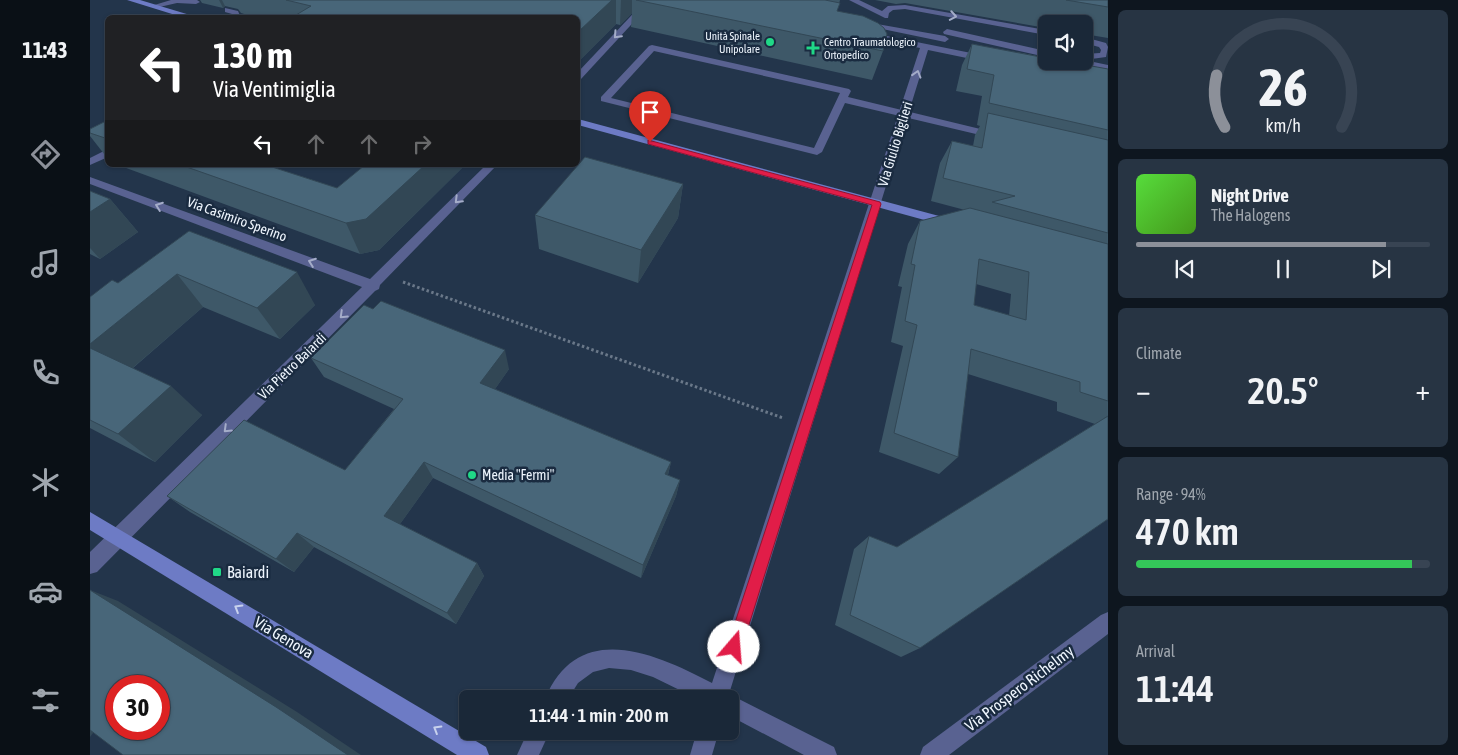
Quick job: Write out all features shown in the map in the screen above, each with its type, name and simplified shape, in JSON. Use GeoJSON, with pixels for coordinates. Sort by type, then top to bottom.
{"type":"FeatureCollection","features":[{"type":"Feature","properties":{"kind":"street"},"geometry":{"type":"LineString","coordinates":[[132,0],[186,15]]}},
{"type":"Feature","properties":{"kind":"street"},"geometry":{"type":"LineString","coordinates":[[580,75],[650,0]]}},
{"type":"Feature","properties":{"kind":"street"},"geometry":{"type":"LineString","coordinates":[[853,0],[885,16],[885,12],[891,8],[905,7],[1038,32]]}},
{"type":"Feature","properties":{"kind":"street"},"geometry":{"type":"LineString","coordinates":[[155,6],[177,2],[196,2]]}},
{"type":"Feature","properties":{"kind":"street"},"geometry":{"type":"LineString","coordinates":[[228,10],[236,13],[236,15]]}},
{"type":"Feature","properties":{"kind":"street"},"geometry":{"type":"LineString","coordinates":[[856,20],[892,29],[946,36],[1038,53]]}},
{"type":"Feature","properties":{"kind":"street"},"geometry":{"type":"LineString","coordinates":[[858,33],[995,60]]}},
{"type":"Feature","properties":{"kind":"street"},"geometry":{"type":"LineString","coordinates":[[946,36],[976,34],[1038,47]]}},
{"type":"Feature","properties":{"kind":"street"},"geometry":{"type":"LineString","coordinates":[[1093,42],[1103,45],[1105,50],[1103,55],[1093,56]]}},
{"type":"Feature","properties":{"kind":"street","name":"Via Giulio Biglieri"},"geometry":{"type":"LineString","coordinates":[[724,690],[925,46]]}},
{"type":"Feature","properties":{"kind":"street"},"geometry":{"type":"LineString","coordinates":[[652,48],[846,91],[842,99],[817,152],[604,99],[652,48]]}},
{"type":"Feature","properties":{"kind":"street"},"geometry":{"type":"LineString","coordinates":[[1093,64],[1108,68]]}},
{"type":"Feature","properties":{"kind":"street"},"geometry":{"type":"LineString","coordinates":[[842,99],[1005,138]]}},
{"type":"Feature","properties":{"kind":"street"},"geometry":{"type":"LineString","coordinates":[[580,123],[964,227]]}},
{"type":"Feature","properties":{"kind":"street"},"geometry":{"type":"LineString","coordinates":[[90,162],[105,154]]}},
{"type":"Feature","properties":{"kind":"street","name":"Via Pietro Baiardi"},"geometry":{"type":"LineString","coordinates":[[90,565],[379,280],[490,167]]}},
{"type":"Feature","properties":{"kind":"street","name":"Via Casimiro Sperino"},"geometry":{"type":"LineString","coordinates":[[90,180],[379,280]]}},
{"type":"Feature","properties":{"kind":"street","name":"Via Genova"},"geometry":{"type":"LineString","coordinates":[[90,520],[478,755]]}},
{"type":"Feature","properties":{"kind":"street","name":"Via Prospero Richelmy"},"geometry":{"type":"LineString","coordinates":[[931,755],[1108,622]]}},
{"type":"Feature","properties":{"kind":"street"},"geometry":{"type":"LineString","coordinates":[[560,690],[564,682],[578,667],[592,660],[607,657],[628,658],[699,690]]}},
{"type":"Feature","properties":{"kind":"street"},"geometry":{"type":"LineString","coordinates":[[739,709],[826,755]]}},
{"type":"Feature","properties":{"kind":"street"},"geometry":{"type":"LineString","coordinates":[[528,755],[535,740]]}},
{"type":"Feature","properties":{"kind":"street"},"geometry":{"type":"LineString","coordinates":[[701,755],[705,740]]}},
{"type":"Feature","properties":{"kind":"path"},"geometry":{"type":"LineString","coordinates":[[379,280],[805,426]]}},
{"type":"Feature","properties":{"kind":"building"},"geometry":{"type":"Polygon","coordinates":[[[286,0],[612,0],[580,30],[580,15],[296,15],[311,6],[286,0]]]}},
{"type":"Feature","properties":{"kind":"building"},"geometry":{"type":"Polygon","coordinates":[[[636,0],[825,0],[840,3],[837,11],[863,16],[878,23],[887,34],[883,51],[636,0]]]}},
{"type":"Feature","properties":{"kind":"building"},"geometry":{"type":"Polygon","coordinates":[[[1066,0],[1108,0],[1108,7],[1066,0]]]}},
{"type":"Feature","properties":{"kind":"building"},"geometry":{"type":"Polygon","coordinates":[[[972,44],[1038,56],[1038,70],[1093,70],[1093,66],[1108,69],[1108,130],[989,103],[994,75],[967,69],[972,44]]]}},
{"type":"Feature","properties":{"kind":"building"},"geometry":{"type":"Polygon","coordinates":[[[988,113],[1108,140],[1108,233],[992,202],[1015,196],[943,178],[952,141],[982,148],[988,113]]]}},
{"type":"Feature","properties":{"kind":"building"},"geometry":{"type":"Polygon","coordinates":[[[105,122],[105,138],[90,133],[90,129],[105,122]]]}},
{"type":"Feature","properties":{"kind":"building"},"geometry":{"type":"Polygon","coordinates":[[[585,157],[683,184],[641,250],[535,215],[576,167],[580,167],[580,163],[585,157]]]}},
{"type":"Feature","properties":{"kind":"building"},"geometry":{"type":"Polygon","coordinates":[[[187,167],[272,167],[337,188],[363,167],[423,167],[366,219],[346,223],[187,167]]]}},
{"type":"Feature","properties":{"kind":"building"},"geometry":{"type":"Polygon","coordinates":[[[90,191],[110,199],[90,212],[90,191]]]}},
{"type":"Feature","properties":{"kind":"building"},"geometry":{"type":"Polygon","coordinates":[[[970,208],[1108,244],[1108,401],[1080,392],[1080,382],[971,349],[958,457],[894,433],[917,325],[905,321],[915,265],[911,264],[920,221],[970,208]],[[979,259],[974,305],[1026,320],[1029,272],[979,259]]]}},
{"type":"Feature","properties":{"kind":"building"},"geometry":{"type":"Polygon","coordinates":[[[189,231],[297,272],[257,308],[177,274],[90,344],[90,297],[112,280],[118,283],[189,231]]]}},
{"type":"Feature","properties":{"kind":"building"},"geometry":{"type":"Polygon","coordinates":[[[381,301],[505,350],[480,383],[671,462],[665,474],[680,480],[643,565],[424,462],[384,516],[477,563],[447,613],[297,533],[276,559],[167,496],[244,420],[345,470],[403,399],[311,358],[364,305],[373,309],[381,301]]]}},
{"type":"Feature","properties":{"kind":"building"},"geometry":{"type":"Polygon","coordinates":[[[90,348],[171,386],[118,434],[90,420],[90,348]]]}},
{"type":"Feature","properties":{"kind":"building"},"geometry":{"type":"Polygon","coordinates":[[[1108,416],[1108,519],[920,648],[850,615],[869,536],[897,547],[1108,416]]]}},
{"type":"Feature","properties":{"kind":"building"},"geometry":{"type":"Polygon","coordinates":[[[90,590],[276,707],[348,755],[123,755],[90,730],[90,590]]]}},
{"type":"Feature","properties":{"kind":"place","name":"Unità Spinale Unipolare"},"geometry":{"type":"Point","coordinates":[770,42]}},
{"type":"Feature","properties":{"kind":"place","name":"Centro Traumatologico Ortopedico"},"geometry":{"type":"Point","coordinates":[813,48]}},
{"type":"Feature","properties":{"kind":"place","name":"Media \"Fermi\""},"geometry":{"type":"Point","coordinates":[472,475]}},
{"type":"Feature","properties":{"kind":"place","name":"Baiardi"},"geometry":{"type":"Point","coordinates":[217,572]}},
{"type":"Feature","properties":{"kind":"route"},"geometry":{"type":"LineString","coordinates":[[650,142],[876,204],[734,647]]}}]}
